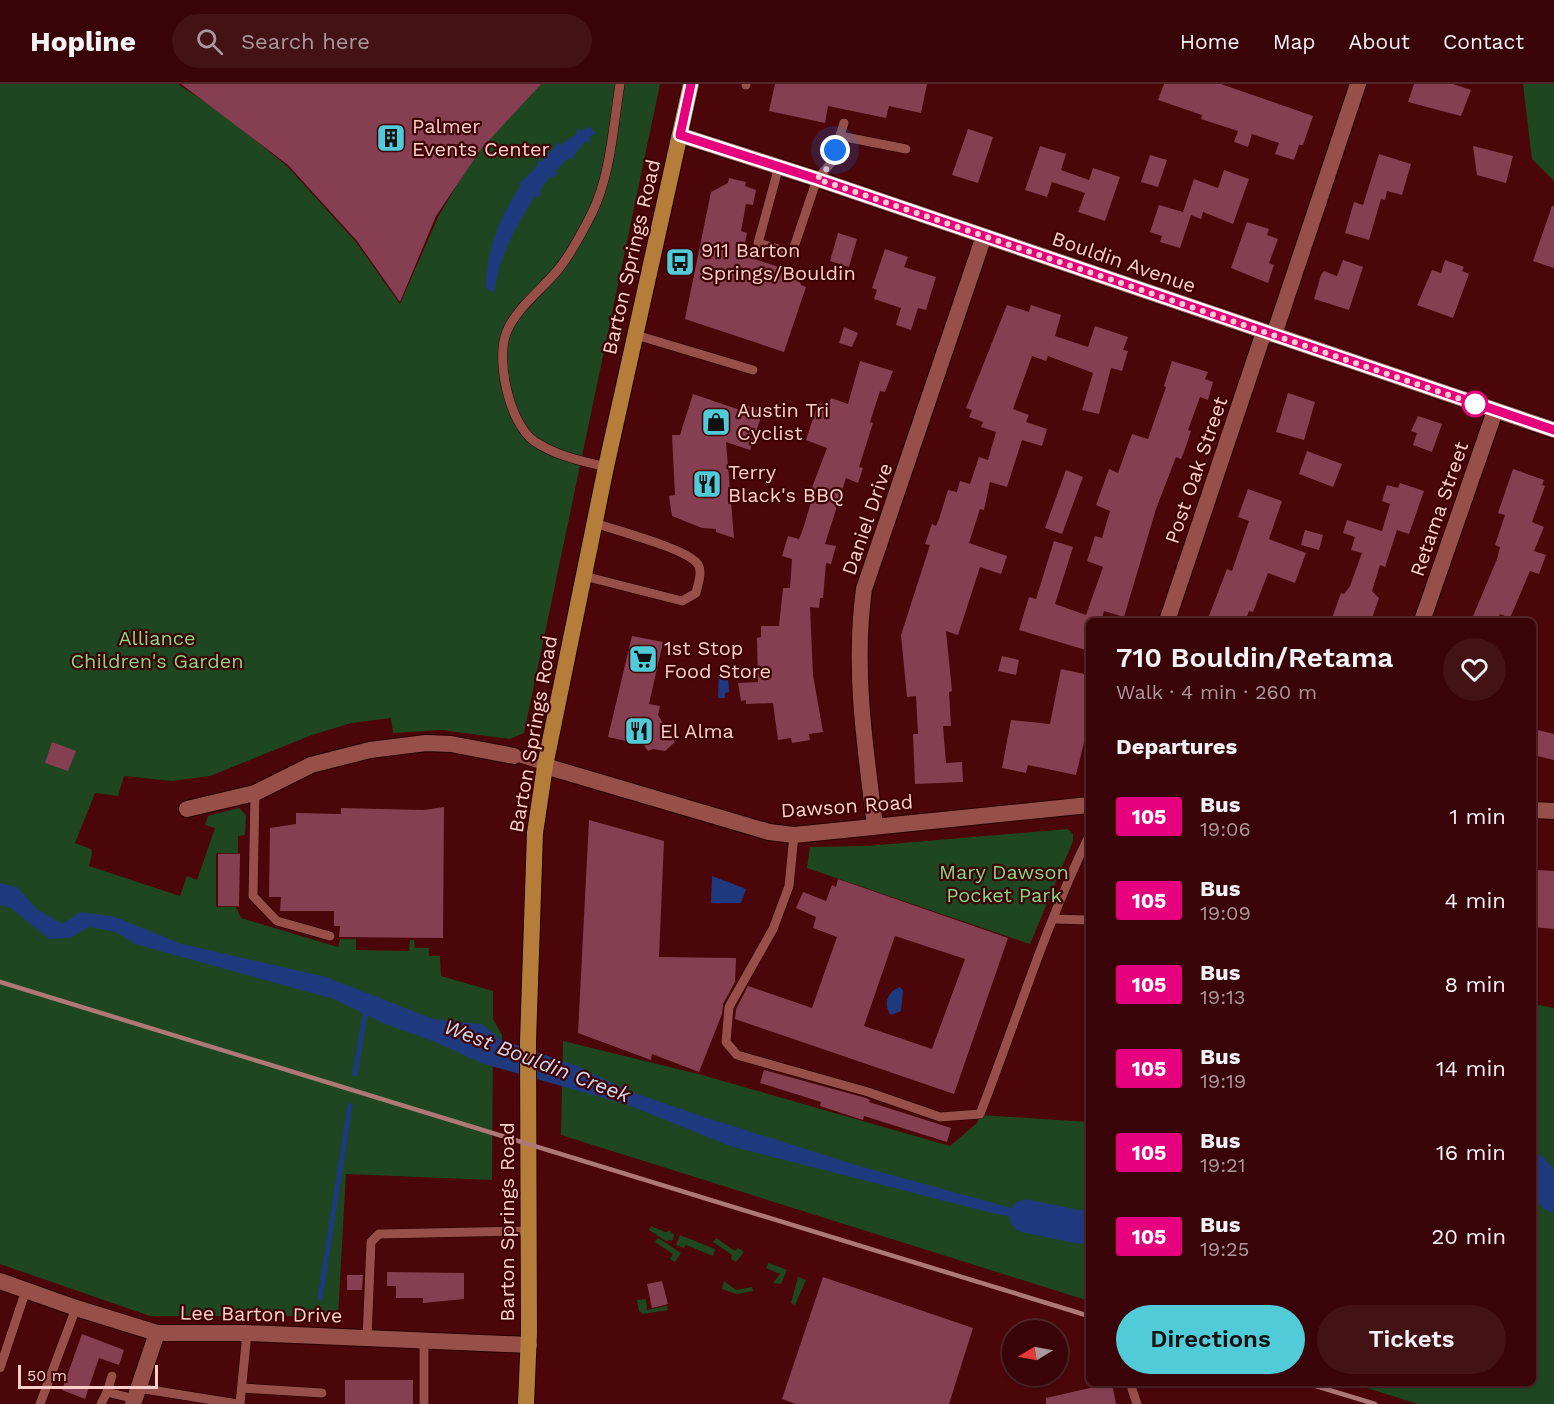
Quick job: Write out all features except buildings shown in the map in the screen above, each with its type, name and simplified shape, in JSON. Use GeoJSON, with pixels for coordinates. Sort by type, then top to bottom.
{"type":"FeatureCollection","features":[{"type":"Feature","properties":{"kind":"main road","name":"Barton Springs Road"},"geometry":{"type":"LineString","coordinates":[[526,1404],[529,1345],[528,1042],[535,833],[545,766],[606,468],[691,84]]}},
{"type":"Feature","properties":{"kind":"street","name":"Post Oak Street"},"geometry":{"type":"LineString","coordinates":[[1168,618],[1269,334],[1352,86]]}},
{"type":"Feature","properties":{"kind":"street","name":"Bouldin Avenue"},"geometry":{"type":"LineString","coordinates":[[680,135],[779,166],[1554,430]]}},
{"type":"Feature","properties":{"kind":"street","name":"Daniel Drive"},"geometry":{"type":"LineString","coordinates":[[875,826],[858,681],[858,650],[864,590],[984,237]]}},
{"type":"Feature","properties":{"kind":"street","name":"Retama Street"},"geometry":{"type":"LineString","coordinates":[[1423,618],[1495,411]]}},
{"type":"Feature","properties":{"kind":"street"},"geometry":{"type":"LineString","coordinates":[[187,809],[255,793],[311,765],[370,750],[426,743],[451,744],[514,756]]}},
{"type":"Feature","properties":{"kind":"street","name":"Dawson Road"},"geometry":{"type":"LineString","coordinates":[[545,766],[769,832],[794,835],[1086,805]]}},
{"type":"Feature","properties":{"kind":"street"},"geometry":{"type":"LineString","coordinates":[[1536,810],[1554,811]]}},
{"type":"Feature","properties":{"kind":"street","name":"Lee Barton Drive"},"geometry":{"type":"LineString","coordinates":[[0,1281],[157,1333],[247,1333],[529,1345]]}},
{"type":"Feature","properties":{"kind":"street"},"geometry":{"type":"LineString","coordinates":[[135,1397],[157,1333]]}},
{"type":"Feature","properties":{"kind":"lane"},"geometry":{"type":"LineString","coordinates":[[606,468],[566,457],[531,439],[515,413],[506,386],[501,350],[507,329],[570,253],[593,210],[606,172],[620,84]]}},
{"type":"Feature","properties":{"kind":"lane"},"geometry":{"type":"LineString","coordinates":[[779,166],[758,243],[792,253],[817,179],[831,164],[844,123]]}},
{"type":"Feature","properties":{"kind":"lane"},"geometry":{"type":"LineString","coordinates":[[840,136],[906,149]]}},
{"type":"Feature","properties":{"kind":"lane"},"geometry":{"type":"LineString","coordinates":[[636,335],[753,370]]}},
{"type":"Feature","properties":{"kind":"lane"},"geometry":{"type":"LineString","coordinates":[[584,576],[682,601],[696,593],[701,573],[696,562],[669,548],[595,523]]}},
{"type":"Feature","properties":{"kind":"lane"},"geometry":{"type":"LineString","coordinates":[[514,756],[545,766]]}},
{"type":"Feature","properties":{"kind":"lane"},"geometry":{"type":"LineString","coordinates":[[255,793],[253,896],[277,921],[330,936]]}},
{"type":"Feature","properties":{"kind":"lane"},"geometry":{"type":"LineString","coordinates":[[794,835],[789,886],[773,928],[729,1007],[726,1042],[737,1055],[868,1092],[940,1117],[980,1114],[1053,919],[1086,843]]}},
{"type":"Feature","properties":{"kind":"lane"},"geometry":{"type":"LineString","coordinates":[[1053,919],[1086,920]]}},
{"type":"Feature","properties":{"kind":"lane"},"geometry":{"type":"LineString","coordinates":[[368,1338],[372,1242],[379,1234],[528,1231]]}},
{"type":"Feature","properties":{"kind":"lane"},"geometry":{"type":"LineString","coordinates":[[0,1368],[26,1290]]}},
{"type":"Feature","properties":{"kind":"lane"},"geometry":{"type":"LineString","coordinates":[[40,1404],[76,1308]]}},
{"type":"Feature","properties":{"kind":"lane"},"geometry":{"type":"LineString","coordinates":[[107,1392],[135,1397],[239,1404],[247,1333]]}},
{"type":"Feature","properties":{"kind":"lane"},"geometry":{"type":"LineString","coordinates":[[424,1341],[424,1404]]}},
{"type":"Feature","properties":{"kind":"lane"},"geometry":{"type":"LineString","coordinates":[[101,1404],[112,1376]]}},
{"type":"Feature","properties":{"kind":"lane"},"geometry":{"type":"LineString","coordinates":[[242,1388],[322,1393]]}},
{"type":"Feature","properties":{"kind":"lane"},"geometry":{"type":"LineString","coordinates":[[1132,1389],[1137,1404]]}},
{"type":"Feature","properties":{"kind":"green space","name":"Alliance Children's Garden"},"geometry":{"type":"Polygon","coordinates":[[[0,84],[178,84],[221,113],[287,166],[356,242],[400,304],[438,217],[479,148],[540,84],[660,84],[524,733],[510,739],[442,730],[393,733],[391,718],[351,723],[312,735],[210,776],[172,781],[124,776],[118,796],[95,793],[75,843],[91,849],[89,866],[180,896],[187,876],[197,880],[215,828],[205,825],[208,816],[239,808],[246,815],[245,835],[238,836],[238,853],[216,853],[216,907],[236,907],[241,918],[338,947],[340,939],[356,939],[356,950],[409,951],[410,940],[414,940],[415,948],[429,948],[429,956],[440,956],[441,976],[493,991],[493,1019],[502,1035],[502,1040],[493,1034],[492,1180],[346,1174],[338,1316],[150,1316],[0,1264],[0,84]]]}},
{"type":"Feature","properties":{"kind":"green space"},"geometry":{"type":"Polygon","coordinates":[[[1523,84],[1554,84],[1554,181],[1532,159],[1523,84]]]}},
{"type":"Feature","properties":{"kind":"green space","name":"Mary Dawson Pocket Park"},"geometry":{"type":"Polygon","coordinates":[[[1068,829],[1073,834],[1073,841],[1030,944],[807,868],[810,847],[867,846],[1068,829]]]}},
{"type":"Feature","properties":{"kind":"green space"},"geometry":{"type":"Polygon","coordinates":[[[1536,1005],[1554,1008],[1554,1404],[1418,1404],[1361,1386],[1536,1386],[1536,1005]]]}},
{"type":"Feature","properties":{"kind":"green space"},"geometry":{"type":"Polygon","coordinates":[[[563,1041],[702,1075],[950,1146],[977,1123],[980,1115],[1086,1122],[1086,1300],[561,1135],[563,1041]]]}},
{"type":"Feature","properties":{"kind":"green space"},"geometry":{"type":"Polygon","coordinates":[[[651,1226],[665,1232],[670,1231],[674,1235],[673,1240],[666,1241],[649,1230],[651,1226]]]}},
{"type":"Feature","properties":{"kind":"green space"},"geometry":{"type":"Polygon","coordinates":[[[680,1235],[715,1249],[713,1256],[686,1245],[684,1248],[676,1245],[680,1235]]]}},
{"type":"Feature","properties":{"kind":"green space"},"geometry":{"type":"Polygon","coordinates":[[[658,1238],[681,1253],[675,1262],[670,1259],[673,1254],[655,1242],[658,1238]]]}},
{"type":"Feature","properties":{"kind":"green space"},"geometry":{"type":"Polygon","coordinates":[[[716,1238],[735,1251],[738,1248],[744,1252],[736,1262],[731,1259],[732,1255],[713,1242],[716,1238]]]}},
{"type":"Feature","properties":{"kind":"green space"},"geometry":{"type":"Polygon","coordinates":[[[769,1263],[787,1270],[781,1284],[773,1283],[780,1274],[766,1268],[769,1263]]]}},
{"type":"Feature","properties":{"kind":"green space"},"geometry":{"type":"Polygon","coordinates":[[[798,1277],[806,1280],[795,1305],[791,1303],[798,1277]]]}},
{"type":"Feature","properties":{"kind":"green space"},"geometry":{"type":"Polygon","coordinates":[[[724,1281],[736,1290],[752,1287],[753,1291],[737,1294],[722,1289],[724,1281]]]}},
{"type":"Feature","properties":{"kind":"green space"},"geometry":{"type":"Polygon","coordinates":[[[646,1299],[647,1310],[667,1306],[668,1310],[643,1314],[639,1311],[637,1300],[646,1299]]]}},
{"type":"Feature","properties":{"kind":"water"},"geometry":{"type":"Polygon","coordinates":[[[589,127],[596,133],[589,137],[591,139],[587,144],[585,141],[571,160],[568,158],[555,172],[557,174],[553,178],[550,177],[539,192],[541,194],[538,198],[535,196],[521,219],[504,255],[494,293],[486,288],[489,260],[501,221],[521,185],[519,184],[537,166],[539,160],[541,162],[558,143],[561,145],[576,134],[578,128],[581,131],[589,127]]]}},
{"type":"Feature","properties":{"kind":"water"},"geometry":{"type":"Polygon","coordinates":[[[733,667],[734,677],[728,678],[729,692],[725,693],[725,698],[718,698],[719,668],[733,667]]]}},
{"type":"Feature","properties":{"kind":"water"},"geometry":{"type":"Polygon","coordinates":[[[712,876],[746,889],[741,903],[711,903],[712,876]]]}},
{"type":"Feature","properties":{"kind":"water"},"geometry":{"type":"Polygon","coordinates":[[[0,883],[17,887],[37,909],[62,924],[80,912],[115,917],[182,944],[326,977],[433,1019],[481,1024],[502,1040],[577,1066],[629,1091],[701,1116],[859,1166],[1081,1227],[996,1214],[730,1146],[628,1105],[481,1063],[435,1042],[383,1023],[334,999],[135,944],[116,932],[89,927],[70,938],[49,939],[11,908],[0,905],[0,883]]]}},
{"type":"Feature","properties":{"kind":"water"},"geometry":{"type":"Polygon","coordinates":[[[900,987],[903,991],[901,1011],[891,1015],[887,1007],[888,998],[900,987]]]}},
{"type":"Feature","properties":{"kind":"waterway"},"geometry":{"type":"LineString","coordinates":[[355,1074],[366,1008]]}},
{"type":"Feature","properties":{"kind":"waterway"},"geometry":{"type":"LineString","coordinates":[[320,1298],[350,1106]]}},
{"type":"Feature","properties":{"kind":"waterway","name":"West Bouldin Creek"},"geometry":{"type":"LineString","coordinates":[[1536,1174],[1554,1196]]}},
{"type":"Feature","properties":{"kind":"waterway","name":"West Bouldin Creek"},"geometry":{"type":"LineString","coordinates":[[1026,1216],[1079,1227],[1086,1226]]}},
{"type":"Feature","properties":{"kind":"railway"},"geometry":{"type":"LineString","coordinates":[[0,982],[1086,1315]]}},
{"type":"Feature","properties":{"kind":"railway"},"geometry":{"type":"LineString","coordinates":[[1316,1386],[1375,1404]]}},
{"type":"Feature","properties":{"kind":"bus line","name":"105"},"geometry":{"type":"LineString","coordinates":[[691,84],[680,135],[817,179],[1554,430]]}},
{"type":"Feature","properties":{"kind":"place","name":"Palmer Events Center"},"geometry":{"type":"Point","coordinates":[391,138]}},
{"type":"Feature","properties":{"kind":"place","name":"911 Barton Springs/Bouldin"},"geometry":{"type":"Point","coordinates":[680,262]}},
{"type":"Feature","properties":{"kind":"place","name":"Austin Tri Cyclist"},"geometry":{"type":"Point","coordinates":[716,422]}},
{"type":"Feature","properties":{"kind":"place","name":"Terry Black's BBQ"},"geometry":{"type":"Point","coordinates":[707,484]}},
{"type":"Feature","properties":{"kind":"place","name":"1st Stop Food Store"},"geometry":{"type":"Point","coordinates":[643,659]}},
{"type":"Feature","properties":{"kind":"place","name":"El Alma"},"geometry":{"type":"Point","coordinates":[639,731]}},
{"type":"Feature","properties":{"kind":"route"},"geometry":{"type":"LineString","coordinates":[[835,150],[831,164],[817,179],[1475,404]]}}]}
